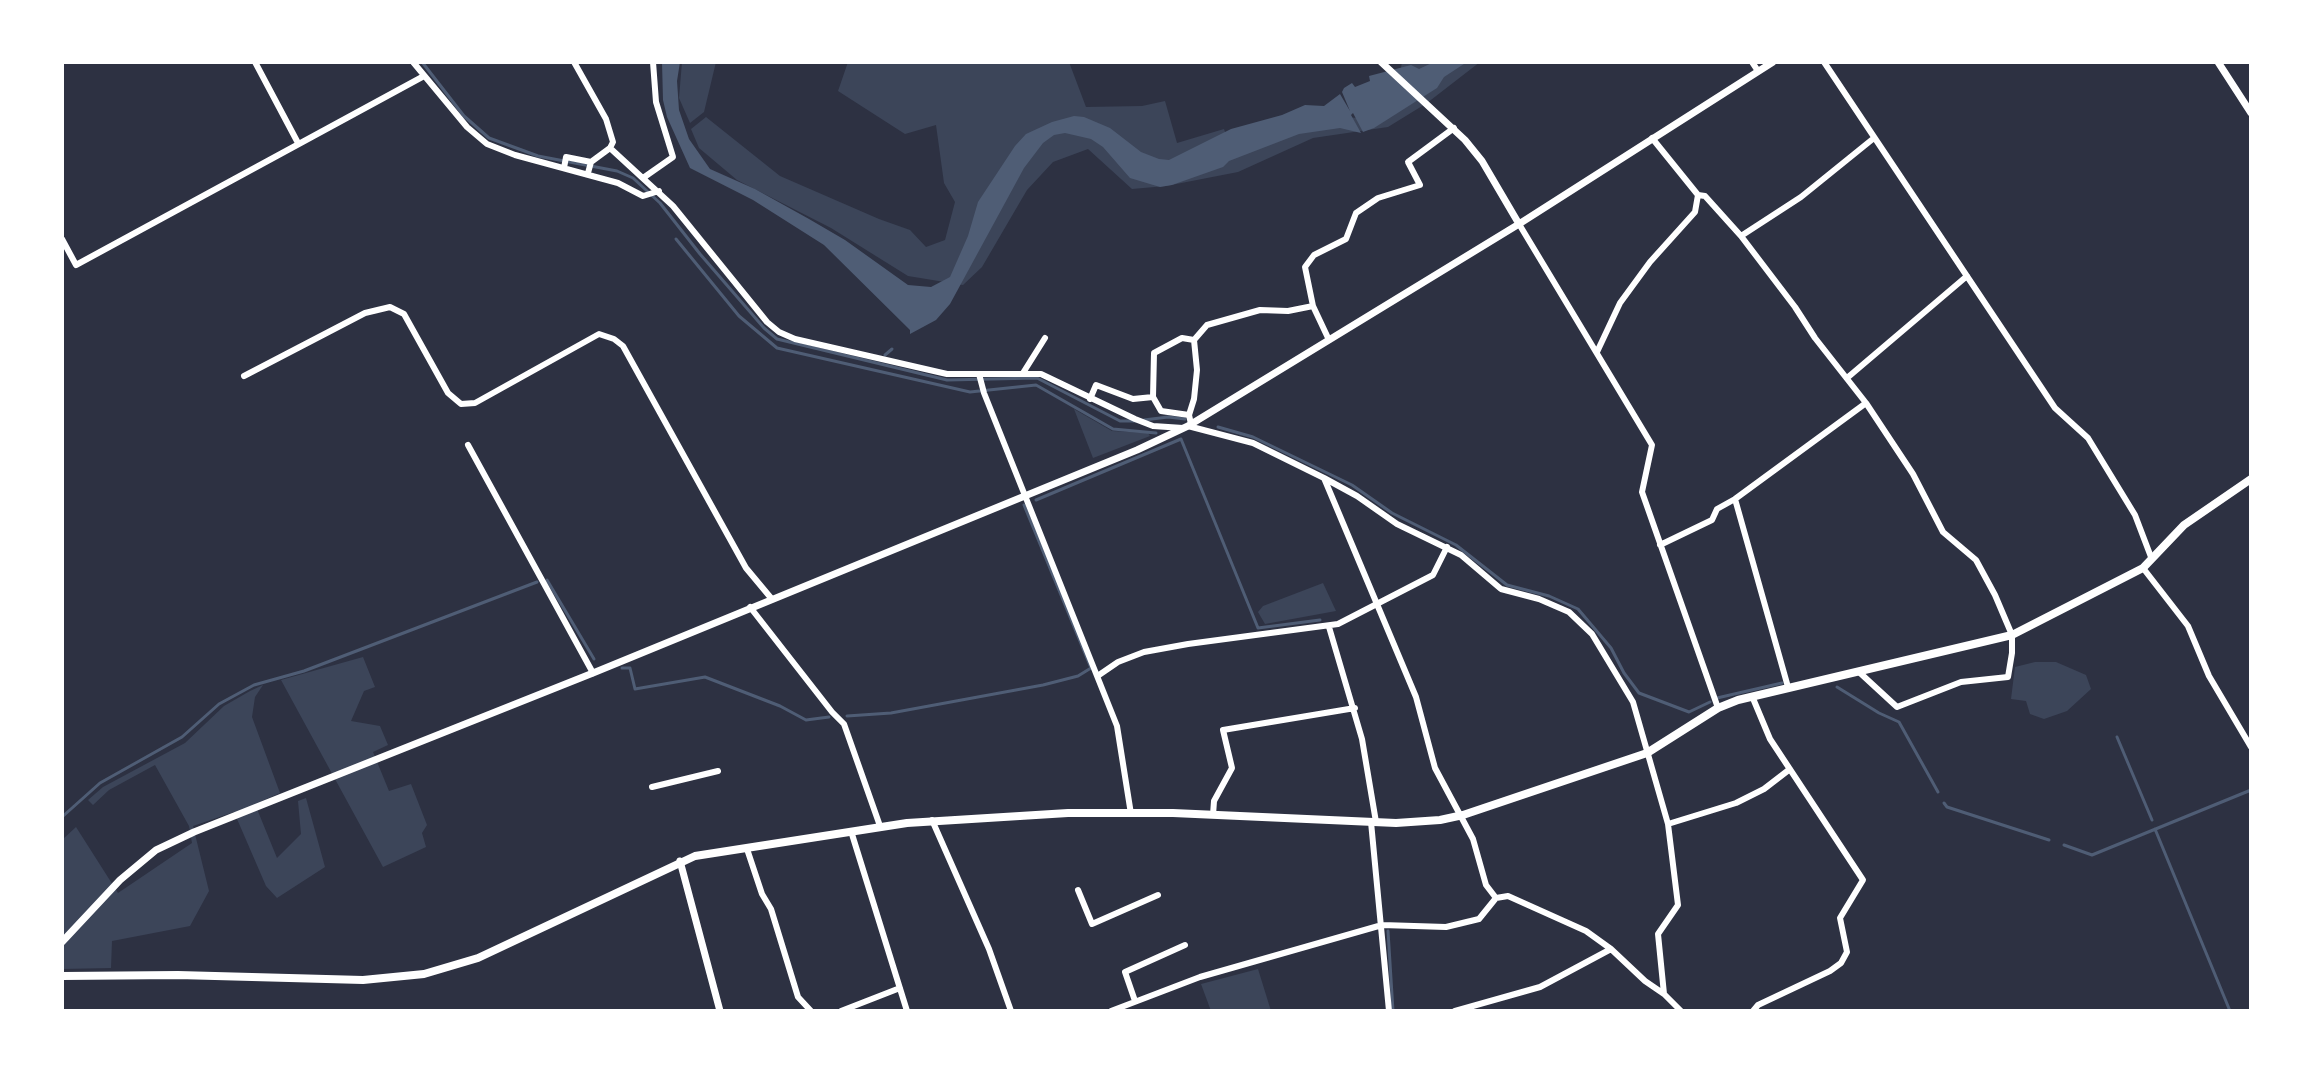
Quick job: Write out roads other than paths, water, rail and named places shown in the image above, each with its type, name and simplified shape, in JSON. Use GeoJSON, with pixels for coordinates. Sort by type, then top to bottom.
{"type":"FeatureCollection","features":[{"type":"Feature","properties":{"kind":"main road"},"geometry":{"type":"LineString","coordinates":[[62,976],[363,980],[424,974],[478,958],[695,856],[932,820],[1068,813],[1373,822],[1440,820],[1463,815],[1647,753],[1718,708],[1752,696],[2012,635],[2143,568],[2184,525],[2251,479]]}},
{"type":"Feature","properties":{"kind":"street"},"geometry":{"type":"LineString","coordinates":[[255,62],[298,143]]}},
{"type":"Feature","properties":{"kind":"street"},"geometry":{"type":"LineString","coordinates":[[413,62],[467,127],[487,144],[515,155],[588,173],[643,196],[659,191]]}},
{"type":"Feature","properties":{"kind":"street"},"geometry":{"type":"LineString","coordinates":[[574,62],[606,119],[613,142],[610,148],[591,162],[588,173]]}},
{"type":"Feature","properties":{"kind":"street"},"geometry":{"type":"LineString","coordinates":[[643,178],[673,157],[656,102],[653,62]]}},
{"type":"Feature","properties":{"kind":"street"},"geometry":{"type":"LineString","coordinates":[[1752,62],[1758,71]]}},
{"type":"Feature","properties":{"kind":"street"},"geometry":{"type":"LineString","coordinates":[[62,942],[120,880],[156,850],[207,826],[593,673],[1137,450],[1187,426],[1519,224],[1773,62]]}},
{"type":"Feature","properties":{"kind":"street"},"geometry":{"type":"LineString","coordinates":[[1824,62],[2055,408],[2088,438],[2135,515],[2151,557]]}},
{"type":"Feature","properties":{"kind":"street"},"geometry":{"type":"LineString","coordinates":[[2218,62],[2251,113]]}},
{"type":"Feature","properties":{"kind":"street"},"geometry":{"type":"LineString","coordinates":[[1383,63],[1454,128],[1482,161],[1652,445],[1642,492],[1718,708]]}},
{"type":"Feature","properties":{"kind":"street"},"geometry":{"type":"LineString","coordinates":[[62,239],[76,265],[424,76]]}},
{"type":"Feature","properties":{"kind":"street"},"geometry":{"type":"LineString","coordinates":[[1329,340],[1313,306],[1305,267],[1314,255],[1346,239],[1356,213],[1378,198],[1420,185],[1408,162],[1454,128]]}},
{"type":"Feature","properties":{"kind":"street"},"geometry":{"type":"LineString","coordinates":[[1652,138],[1698,195],[1705,196],[1741,236],[1866,403],[1913,474],[1943,532],[1976,560],[2012,635],[2008,677],[1961,682],[1897,707],[1859,672]]}},
{"type":"Feature","properties":{"kind":"street"},"geometry":{"type":"LineString","coordinates":[[1741,236],[1801,197],[1874,138]]}},
{"type":"Feature","properties":{"kind":"street"},"geometry":{"type":"LineString","coordinates":[[610,148],[659,191],[767,322],[779,332],[795,339],[947,374],[980,376],[1023,373],[1048,376],[1090,399],[1148,424],[1187,426],[1253,443],[1357,496],[1397,524],[1447,547],[1501,589],[1539,599],[1575,616],[1603,652],[1633,702],[1668,824],[1678,905],[1658,934],[1664,994]]}},
{"type":"Feature","properties":{"kind":"street"},"geometry":{"type":"LineString","coordinates":[[564,168],[566,157],[591,162]]}},
{"type":"Feature","properties":{"kind":"street"},"geometry":{"type":"LineString","coordinates":[[1597,352],[1620,303],[1650,262],[1695,212],[1698,195]]}},
{"type":"Feature","properties":{"kind":"street"},"geometry":{"type":"LineString","coordinates":[[1847,378],[1967,276]]}},
{"type":"Feature","properties":{"kind":"street"},"geometry":{"type":"LineString","coordinates":[[1187,426],[1197,370],[1194,340],[1207,325],[1260,310],[1288,311],[1313,306]]}},
{"type":"Feature","properties":{"kind":"street"},"geometry":{"type":"LineString","coordinates":[[244,376],[365,313],[390,307],[404,314],[448,393],[461,404],[475,403],[599,334],[614,339],[623,346],[746,568],[771,598]]}},
{"type":"Feature","properties":{"kind":"street"},"geometry":{"type":"LineString","coordinates":[[1023,373],[1045,338]]}},
{"type":"Feature","properties":{"kind":"street"},"geometry":{"type":"LineString","coordinates":[[1189,415],[1161,411],[1153,397],[1154,353],[1182,338],[1194,340]]}},
{"type":"Feature","properties":{"kind":"street"},"geometry":{"type":"LineString","coordinates":[[980,376],[984,393],[1117,726],[1131,814]]}},
{"type":"Feature","properties":{"kind":"street"},"geometry":{"type":"LineString","coordinates":[[1090,399],[1096,385],[1133,399],[1153,397]]}},
{"type":"Feature","properties":{"kind":"street"},"geometry":{"type":"LineString","coordinates":[[1660,545],[1712,520],[1717,509],[1866,403]]}},
{"type":"Feature","properties":{"kind":"street"},"geometry":{"type":"LineString","coordinates":[[468,445],[593,673]]}},
{"type":"Feature","properties":{"kind":"street"},"geometry":{"type":"LineString","coordinates":[[1324,478],[1416,697],[1435,768],[1463,815],[1486,885],[1496,898]]}},
{"type":"Feature","properties":{"kind":"street"},"geometry":{"type":"LineString","coordinates":[[1735,499],[1788,687]]}},
{"type":"Feature","properties":{"kind":"street"},"geometry":{"type":"LineString","coordinates":[[1099,675],[1118,662],[1144,652],[1329,627],[1433,575],[1447,547]]}},
{"type":"Feature","properties":{"kind":"street"},"geometry":{"type":"LineString","coordinates":[[2143,568],[2188,626],[2209,676],[2251,747]]}},
{"type":"Feature","properties":{"kind":"street"},"geometry":{"type":"LineString","coordinates":[[750,607],[844,724],[880,826]]}},
{"type":"Feature","properties":{"kind":"street"},"geometry":{"type":"LineString","coordinates":[[1329,627],[1355,708],[1371,785],[1389,1011]]}},
{"type":"Feature","properties":{"kind":"street"},"geometry":{"type":"LineString","coordinates":[[1752,696],[1770,739],[1863,880],[1840,918],[1847,952],[1841,963],[1758,1005],[1753,1011]]}},
{"type":"Feature","properties":{"kind":"street"},"geometry":{"type":"LineString","coordinates":[[1213,815],[1214,801],[1232,768],[1223,730],[1355,708]]}},
{"type":"Feature","properties":{"kind":"street"},"geometry":{"type":"LineString","coordinates":[[1668,824],[1736,803],[1764,789],[1790,769]]}},
{"type":"Feature","properties":{"kind":"street"},"geometry":{"type":"LineString","coordinates":[[652,787],[718,771]]}},
{"type":"Feature","properties":{"kind":"street"},"geometry":{"type":"LineString","coordinates":[[932,820],[989,949],[1011,1011]]}},
{"type":"Feature","properties":{"kind":"street"},"geometry":{"type":"LineString","coordinates":[[851,831],[907,1011]]}},
{"type":"Feature","properties":{"kind":"street"},"geometry":{"type":"LineString","coordinates":[[747,849],[762,894],[771,909],[798,997],[811,1011]]}},
{"type":"Feature","properties":{"kind":"street"},"geometry":{"type":"LineString","coordinates":[[680,861],[720,1011]]}},
{"type":"Feature","properties":{"kind":"street"},"geometry":{"type":"LineString","coordinates":[[1078,890],[1092,924],[1158,895]]}},
{"type":"Feature","properties":{"kind":"street"},"geometry":{"type":"LineString","coordinates":[[1111,1011],[1200,977],[1382,925],[1446,927],[1479,919],[1496,898],[1508,896],[1586,931],[1681,1011]]}},
{"type":"Feature","properties":{"kind":"street"},"geometry":{"type":"LineString","coordinates":[[1135,1001],[1125,972],[1185,945]]}},
{"type":"Feature","properties":{"kind":"street"},"geometry":{"type":"LineString","coordinates":[[1455,1011],[1490,1007],[1580,968],[1611,949]]}},
{"type":"Feature","properties":{"kind":"street"},"geometry":{"type":"LineString","coordinates":[[841,1011],[900,988]]}},
{"type":"Feature","properties":{"kind":"waterway"},"geometry":{"type":"LineString","coordinates":[[422,62],[464,116],[489,138],[538,156],[617,171],[633,178],[660,203],[700,254],[777,339],[947,380],[1037,378],[1120,421],[1136,421]]}},
{"type":"Feature","properties":{"kind":"waterway"},"geometry":{"type":"LineString","coordinates":[[676,239],[739,316],[777,348],[970,392],[1036,385],[1113,429],[1156,433]]}},
{"type":"Feature","properties":{"kind":"waterway"},"geometry":{"type":"LineString","coordinates":[[885,355],[892,349]]}},
{"type":"Feature","properties":{"kind":"waterway"},"geometry":{"type":"LineString","coordinates":[[1144,420],[1168,417],[1185,419]]}},
{"type":"Feature","properties":{"kind":"waterway"},"geometry":{"type":"LineString","coordinates":[[1218,427],[1253,437],[1352,485],[1392,513],[1456,545],[1507,585],[1549,596],[1578,609],[1611,648],[1639,693],[1689,712],[1710,702]]}},
{"type":"Feature","properties":{"kind":"waterway"},"geometry":{"type":"LineString","coordinates":[[1036,500],[1181,439],[1258,628],[1320,620]]}},
{"type":"Feature","properties":{"kind":"waterway"},"geometry":{"type":"LineString","coordinates":[[847,716],[891,713],[1043,685],[1078,676],[1091,668],[1024,505]]}},
{"type":"Feature","properties":{"kind":"waterway"},"geometry":{"type":"LineString","coordinates":[[547,580],[594,659]]}},
{"type":"Feature","properties":{"kind":"waterway"},"geometry":{"type":"LineString","coordinates":[[62,817],[100,783],[182,737],[219,704],[254,685],[304,671],[537,582]]}},
{"type":"Feature","properties":{"kind":"waterway"},"geometry":{"type":"LineString","coordinates":[[622,668],[630,668],[635,689],[705,677],[780,706],[806,720],[829,717]]}},
{"type":"Feature","properties":{"kind":"waterway"},"geometry":{"type":"LineString","coordinates":[[1717,698],[1782,683]]}},
{"type":"Feature","properties":{"kind":"waterway"},"geometry":{"type":"LineString","coordinates":[[1837,687],[1899,722],[1938,792]]}},
{"type":"Feature","properties":{"kind":"waterway"},"geometry":{"type":"LineString","coordinates":[[2117,737],[2152,820]]}},
{"type":"Feature","properties":{"kind":"waterway"},"geometry":{"type":"LineString","coordinates":[[2064,845],[2092,855],[2251,790]]}},
{"type":"Feature","properties":{"kind":"waterway"},"geometry":{"type":"LineString","coordinates":[[1944,803],[1947,807],[2049,840]]}},
{"type":"Feature","properties":{"kind":"waterway"},"geometry":{"type":"LineString","coordinates":[[2155,829],[2230,1011]]}},
{"type":"Feature","properties":{"kind":"waterway"},"geometry":{"type":"LineString","coordinates":[[1388,931],[1393,1011]]}}]}
